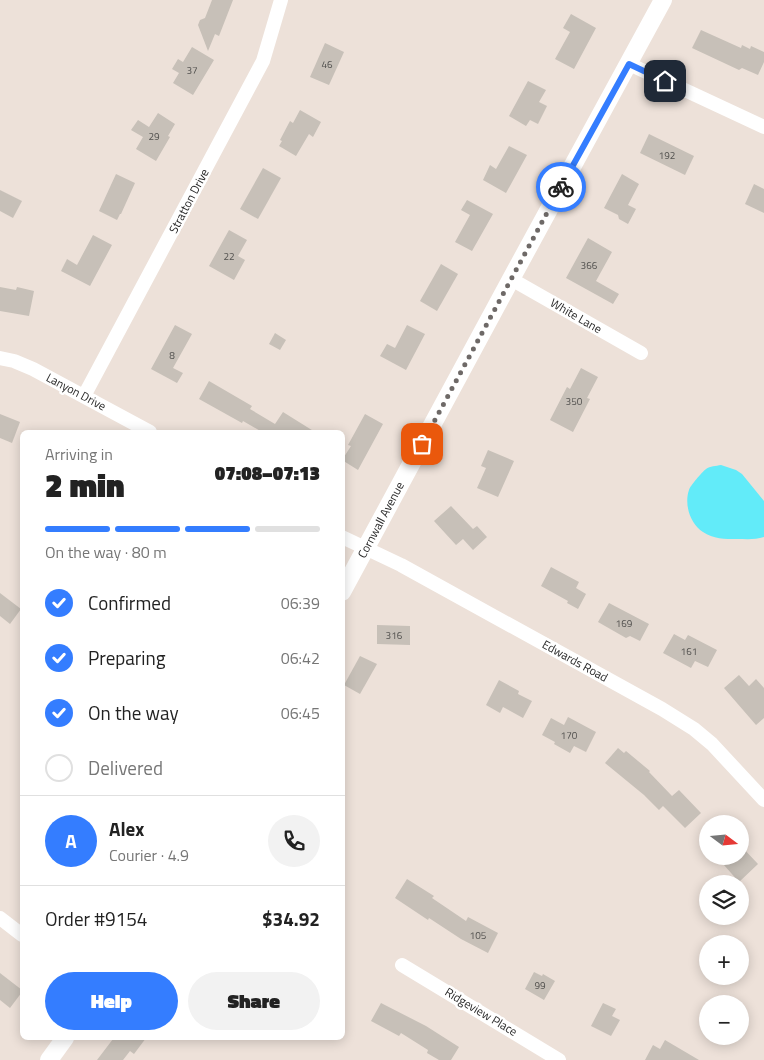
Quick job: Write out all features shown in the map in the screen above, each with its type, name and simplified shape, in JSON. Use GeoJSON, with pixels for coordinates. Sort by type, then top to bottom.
{"type":"FeatureCollection","features":[{"type":"Feature","properties":{"kind":"street","name":"Stratton Drive"},"geometry":{"type":"LineString","coordinates":[[84,396],[263,61],[281,0]]}},
{"type":"Feature","properties":{"kind":"street","name":"Cornwall Avenue"},"geometry":{"type":"LineString","coordinates":[[345,586],[663,0]]}},
{"type":"Feature","properties":{"kind":"street"},"geometry":{"type":"LineString","coordinates":[[629,64],[764,127]]}},
{"type":"Feature","properties":{"kind":"street","name":"White Lane"},"geometry":{"type":"LineString","coordinates":[[511,280],[641,353]]}},
{"type":"Feature","properties":{"kind":"street","name":"Lanyon Drive"},"geometry":{"type":"LineString","coordinates":[[0,358],[34,369],[146,430]]}},
{"type":"Feature","properties":{"kind":"street"},"geometry":{"type":"LineString","coordinates":[[345,538],[366,548]]}},
{"type":"Feature","properties":{"kind":"street","name":"Edwards Road"},"geometry":{"type":"LineString","coordinates":[[366,548],[662,709],[694,729],[712,744],[764,800]]}},
{"type":"Feature","properties":{"kind":"street"},"geometry":{"type":"LineString","coordinates":[[0,918],[20,933]]}},
{"type":"Feature","properties":{"kind":"street","name":"Ridgeview Place"},"geometry":{"type":"LineString","coordinates":[[402,965],[559,1060]]}},
{"type":"Feature","properties":{"kind":"street"},"geometry":{"type":"LineString","coordinates":[[49,1060],[64,1040]]}},
{"type":"Feature","properties":{"kind":"water"},"geometry":{"type":"Polygon","coordinates":[[[721,465],[742,474],[764,501],[764,537],[757,539],[728,539],[715,537],[698,528],[692,519],[687,501],[690,488],[706,469],[721,465]]]}},
{"type":"Feature","properties":{"kind":"building"},"geometry":{"type":"Polygon","coordinates":[[[212,0],[233,0],[219,36],[215,34],[208,51],[198,25],[200,20],[205,18],[212,0]]]}},
{"type":"Feature","properties":{"kind":"building"},"geometry":{"type":"Polygon","coordinates":[[[571,14],[596,28],[574,69],[555,59],[570,32],[563,28],[571,14]]]}},
{"type":"Feature","properties":{"kind":"building"},"geometry":{"type":"Polygon","coordinates":[[[701,30],[741,48],[742,45],[750,49],[751,46],[764,52],[764,62],[758,75],[742,68],[739,70],[692,48],[701,30]]]}},
{"type":"Feature","properties":{"kind":"building"},"geometry":{"type":"Polygon","coordinates":[[[325,43],[344,52],[329,85],[310,77],[325,43]]]}},
{"type":"Feature","properties":{"kind":"building"},"geometry":{"type":"Polygon","coordinates":[[[192,47],[214,60],[193,95],[173,83],[179,73],[172,69],[178,59],[183,62],[192,47]]]}},
{"type":"Feature","properties":{"kind":"building"},"geometry":{"type":"Polygon","coordinates":[[[528,81],[546,90],[539,102],[547,106],[538,124],[530,120],[526,126],[509,116],[528,81]]]}},
{"type":"Feature","properties":{"kind":"building"},"geometry":{"type":"Polygon","coordinates":[[[300,110],[321,122],[313,137],[309,134],[296,156],[279,146],[282,141],[280,140],[290,121],[293,123],[300,110]]]}},
{"type":"Feature","properties":{"kind":"building"},"geometry":{"type":"Polygon","coordinates":[[[158,113],[175,124],[156,161],[136,149],[143,137],[131,130],[138,120],[149,127],[158,113]]]}},
{"type":"Feature","properties":{"kind":"building"},"geometry":{"type":"Polygon","coordinates":[[[649,134],[694,156],[685,175],[640,153],[649,134]]]}},
{"type":"Feature","properties":{"kind":"building"},"geometry":{"type":"Polygon","coordinates":[[[509,146],[527,155],[506,193],[483,180],[490,165],[496,169],[509,146]]]}},
{"type":"Feature","properties":{"kind":"building"},"geometry":{"type":"Polygon","coordinates":[[[263,168],[281,178],[258,219],[240,209],[263,168]]]}},
{"type":"Feature","properties":{"kind":"building"},"geometry":{"type":"Polygon","coordinates":[[[116,174],[135,183],[117,220],[99,211],[116,174]]]}},
{"type":"Feature","properties":{"kind":"building"},"geometry":{"type":"Polygon","coordinates":[[[622,174],[639,184],[628,205],[636,209],[628,224],[619,219],[618,215],[604,208],[622,174]]]}},
{"type":"Feature","properties":{"kind":"building"},"geometry":{"type":"Polygon","coordinates":[[[754,184],[764,189],[764,213],[745,204],[754,184]]]}},
{"type":"Feature","properties":{"kind":"building"},"geometry":{"type":"Polygon","coordinates":[[[0,190],[22,201],[13,218],[0,211],[0,190]]]}},
{"type":"Feature","properties":{"kind":"building"},"geometry":{"type":"Polygon","coordinates":[[[467,200],[493,214],[472,251],[455,242],[470,215],[461,210],[467,200]]]}},
{"type":"Feature","properties":{"kind":"building"},"geometry":{"type":"Polygon","coordinates":[[[229,230],[247,240],[238,256],[245,260],[234,280],[209,266],[229,230]]]}},
{"type":"Feature","properties":{"kind":"building"},"geometry":{"type":"Polygon","coordinates":[[[93,235],[112,245],[90,286],[61,271],[67,259],[77,265],[93,235]]]}},
{"type":"Feature","properties":{"kind":"building"},"geometry":{"type":"Polygon","coordinates":[[[588,238],[612,252],[596,281],[619,294],[613,304],[566,278],[588,238]]]}},
{"type":"Feature","properties":{"kind":"building"},"geometry":{"type":"Polygon","coordinates":[[[441,264],[458,274],[437,311],[420,301],[441,264]]]}},
{"type":"Feature","properties":{"kind":"building"},"geometry":{"type":"Polygon","coordinates":[[[0,287],[16,290],[17,287],[34,291],[29,316],[0,311],[0,287]]]}},
{"type":"Feature","properties":{"kind":"building"},"geometry":{"type":"Polygon","coordinates":[[[175,325],[192,334],[173,368],[183,373],[177,383],[151,369],[175,325]]]}},
{"type":"Feature","properties":{"kind":"building"},"geometry":{"type":"Polygon","coordinates":[[[407,325],[425,334],[406,370],[380,356],[387,344],[395,348],[407,325]]]}},
{"type":"Feature","properties":{"kind":"building"},"geometry":{"type":"Polygon","coordinates":[[[275,333],[286,340],[280,350],[269,344],[275,333]]]}},
{"type":"Feature","properties":{"kind":"building"},"geometry":{"type":"Polygon","coordinates":[[[581,368],[598,377],[587,398],[590,399],[573,432],[550,420],[567,387],[570,389],[581,368]]]}},
{"type":"Feature","properties":{"kind":"building"},"geometry":{"type":"Polygon","coordinates":[[[209,381],[252,406],[250,409],[275,424],[283,412],[312,430],[259,430],[199,399],[209,381]]]}},
{"type":"Feature","properties":{"kind":"building"},"geometry":{"type":"Polygon","coordinates":[[[0,414],[20,422],[12,443],[0,438],[0,414]]]}},
{"type":"Feature","properties":{"kind":"building"},"geometry":{"type":"Polygon","coordinates":[[[365,414],[383,424],[358,470],[345,462],[345,455],[351,446],[348,445],[365,414]]]}},
{"type":"Feature","properties":{"kind":"building"},"geometry":{"type":"Polygon","coordinates":[[[488,450],[514,461],[498,497],[477,488],[486,468],[481,466],[488,450]]]}},
{"type":"Feature","properties":{"kind":"building"},"geometry":{"type":"Polygon","coordinates":[[[451,506],[473,529],[477,526],[487,537],[473,550],[463,539],[456,545],[434,521],[451,506]]]}},
{"type":"Feature","properties":{"kind":"building"},"geometry":{"type":"Polygon","coordinates":[[[551,567],[579,582],[576,588],[586,594],[578,609],[567,603],[568,601],[541,586],[551,567]]]}},
{"type":"Feature","properties":{"kind":"building"},"geometry":{"type":"Polygon","coordinates":[[[0,593],[20,608],[20,610],[10,624],[0,616],[0,593]]]}},
{"type":"Feature","properties":{"kind":"building"},"geometry":{"type":"Polygon","coordinates":[[[609,603],[649,624],[640,641],[630,636],[626,638],[598,622],[609,603]]]}},
{"type":"Feature","properties":{"kind":"building"},"geometry":{"type":"Polygon","coordinates":[[[377,625],[410,626],[410,645],[377,644],[377,625]]]}},
{"type":"Feature","properties":{"kind":"building"},"geometry":{"type":"Polygon","coordinates":[[[674,634],[685,640],[688,635],[717,650],[708,667],[695,661],[691,668],[663,653],[674,634]]]}},
{"type":"Feature","properties":{"kind":"building"},"geometry":{"type":"Polygon","coordinates":[[[360,656],[377,664],[360,694],[345,686],[360,656]]]}},
{"type":"Feature","properties":{"kind":"building"},"geometry":{"type":"Polygon","coordinates":[[[739,675],[749,686],[756,679],[764,688],[764,718],[756,725],[724,688],[739,675]]]}},
{"type":"Feature","properties":{"kind":"building"},"geometry":{"type":"Polygon","coordinates":[[[499,680],[519,691],[518,694],[532,701],[523,718],[503,707],[500,713],[486,705],[499,680]]]}},
{"type":"Feature","properties":{"kind":"building"},"geometry":{"type":"Polygon","coordinates":[[[568,717],[596,732],[586,752],[574,746],[570,753],[542,735],[551,718],[564,725],[568,717]]]}},
{"type":"Feature","properties":{"kind":"building"},"geometry":{"type":"Polygon","coordinates":[[[618,748],[624,753],[626,751],[650,771],[672,796],[679,790],[701,813],[685,828],[663,806],[659,810],[605,763],[618,748]]]}},
{"type":"Feature","properties":{"kind":"building"},"geometry":{"type":"Polygon","coordinates":[[[749,854],[758,864],[746,875],[733,875],[724,865],[749,865],[749,854]]]}},
{"type":"Feature","properties":{"kind":"building"},"geometry":{"type":"Polygon","coordinates":[[[407,879],[434,896],[432,898],[466,921],[468,917],[498,933],[488,953],[461,939],[429,918],[428,920],[395,898],[407,879]]]}},
{"type":"Feature","properties":{"kind":"building"},"geometry":{"type":"Polygon","coordinates":[[[534,972],[542,976],[543,974],[555,981],[544,1000],[525,989],[534,972]]]}},
{"type":"Feature","properties":{"kind":"building"},"geometry":{"type":"Polygon","coordinates":[[[0,973],[20,988],[20,995],[10,1008],[0,1000],[0,973]]]}},
{"type":"Feature","properties":{"kind":"building"},"geometry":{"type":"Polygon","coordinates":[[[381,1003],[426,1026],[459,1047],[451,1060],[439,1060],[427,1053],[428,1050],[401,1033],[399,1036],[371,1021],[381,1003]]]}},
{"type":"Feature","properties":{"kind":"building"},"geometry":{"type":"Polygon","coordinates":[[[603,1003],[616,1009],[612,1016],[620,1020],[611,1036],[591,1026],[603,1003]]]}},
{"type":"Feature","properties":{"kind":"building"},"geometry":{"type":"Polygon","coordinates":[[[112,1040],[144,1040],[134,1054],[130,1051],[123,1060],[97,1060],[112,1040]]]}},
{"type":"Feature","properties":{"kind":"building"},"geometry":{"type":"Polygon","coordinates":[[[665,1040],[699,1060],[645,1060],[653,1045],[660,1049],[665,1040]]]}},
{"type":"Feature","properties":{"kind":"way so far"},"geometry":{"type":"LineString","coordinates":[[422,444],[561,187]]}},
{"type":"Feature","properties":{"kind":"route"},"geometry":{"type":"LineString","coordinates":[[561,187],[629,64],[665,81]]}}]}
